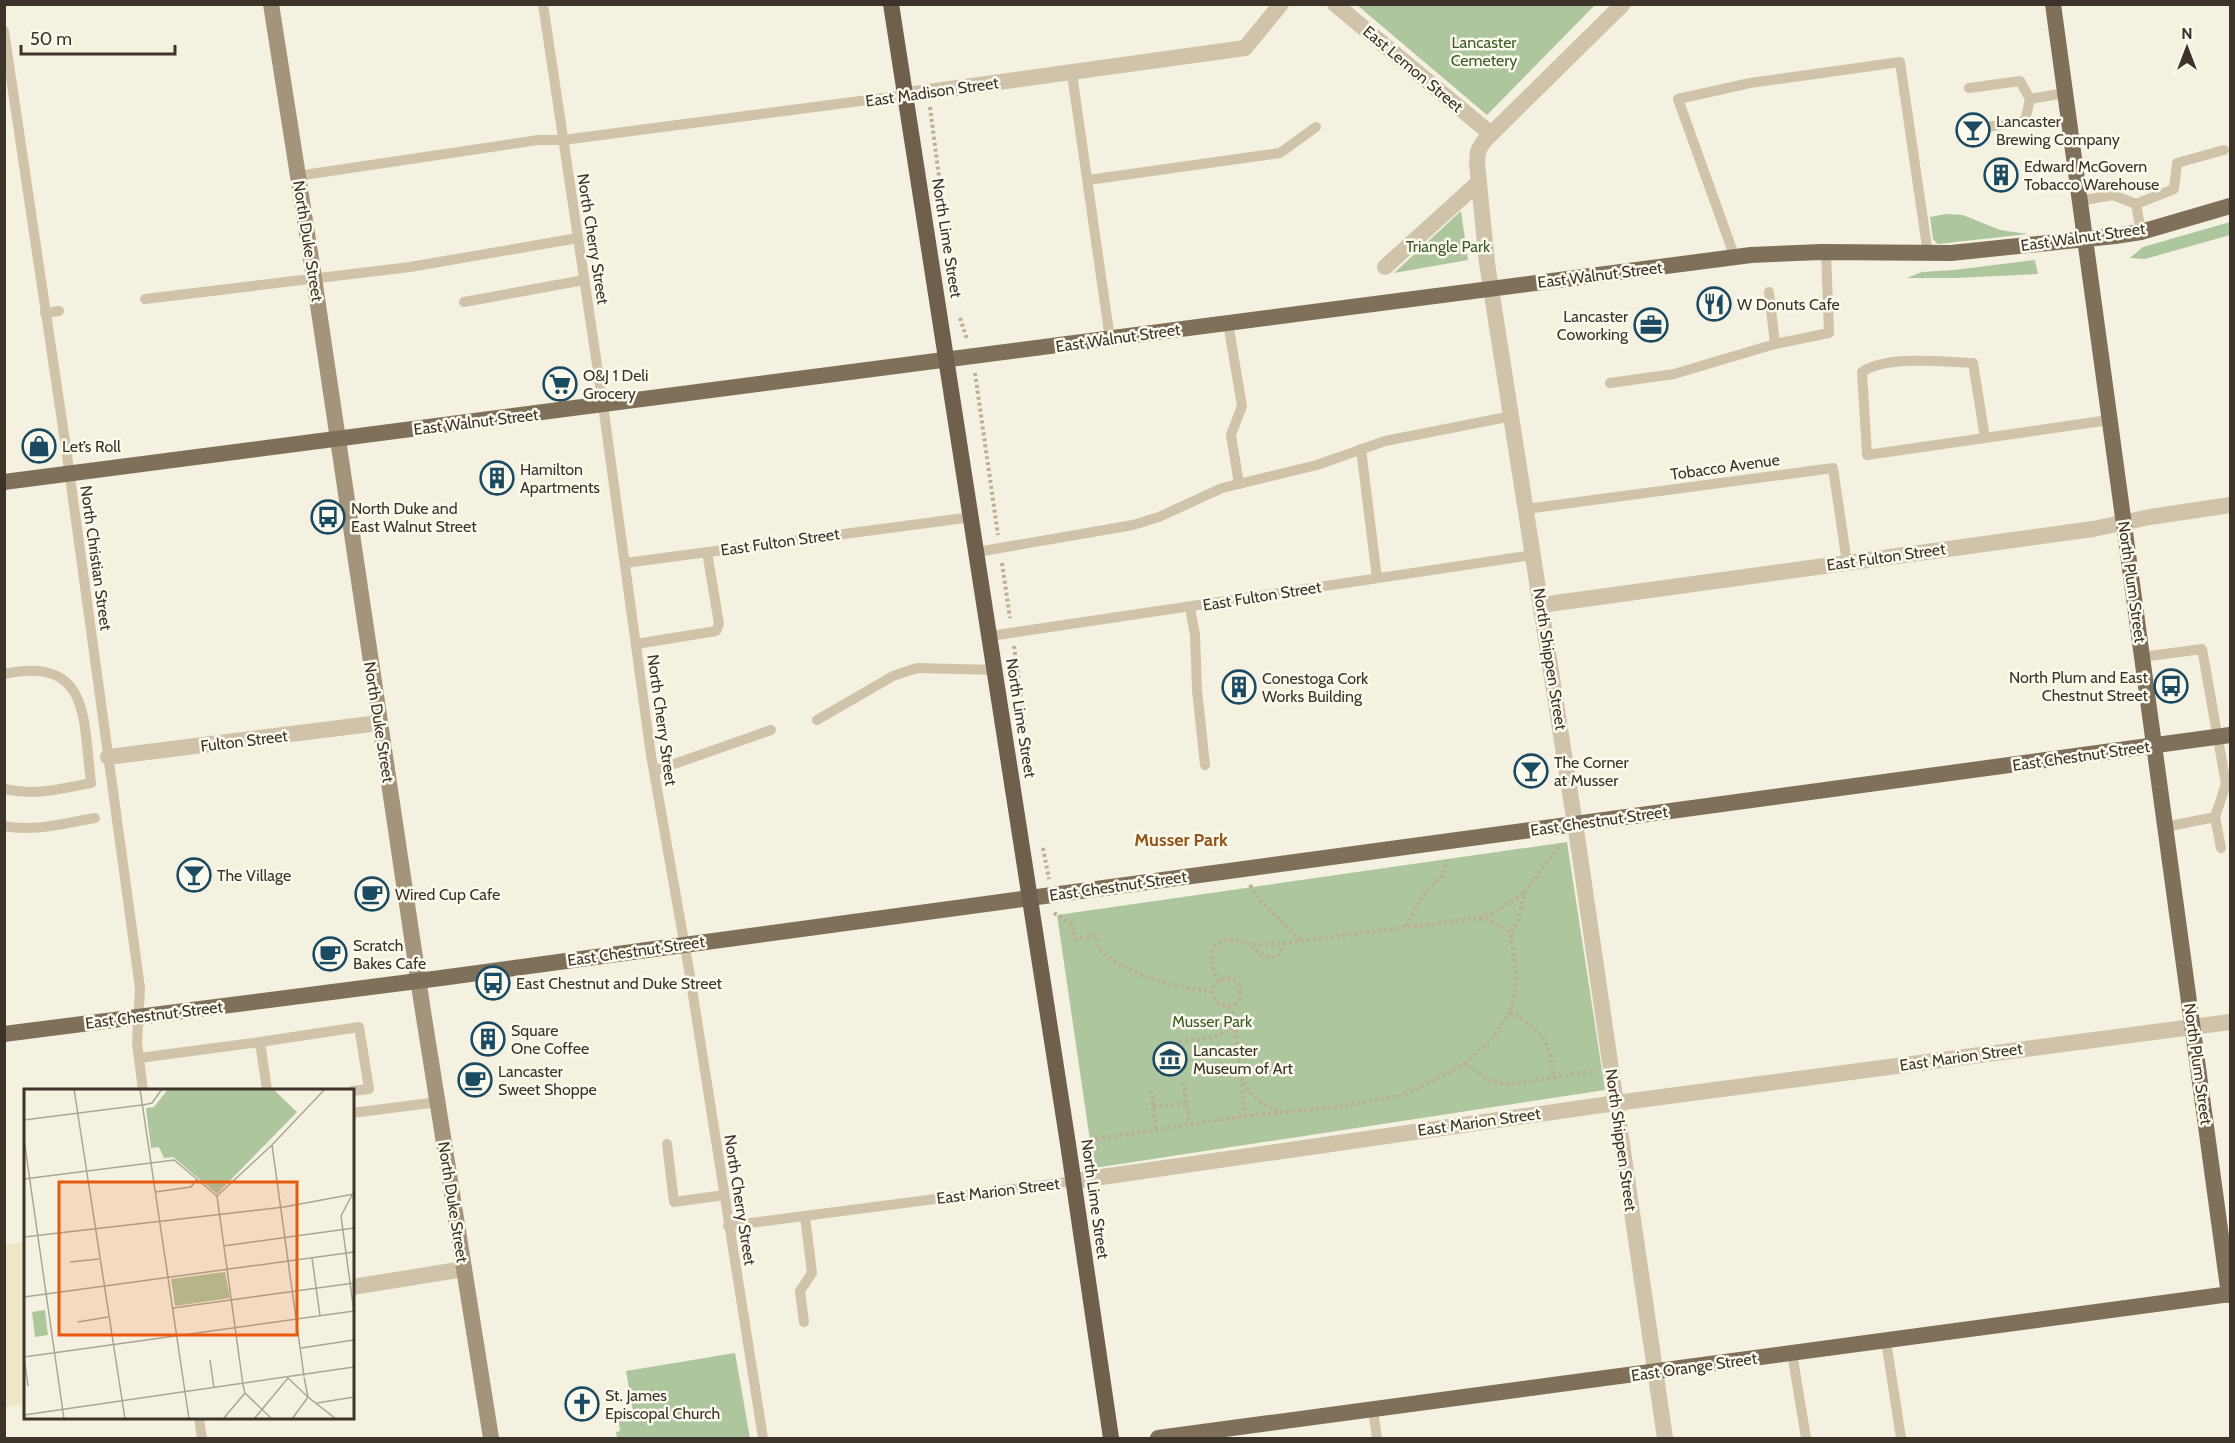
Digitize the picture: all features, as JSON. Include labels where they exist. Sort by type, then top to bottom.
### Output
[{"type":"highway","name":"North Lime Street","points":[[891,4],[996,670],[1111,1438]]},
{"type":"main road","name":"North Duke Street","points":[[271,4],[418,980],[491,1438]]},
{"type":"main road","name":"North Plum Street","points":[[2053,4],[2230,1297]]},
{"type":"main road","name":"East Walnut Street","points":[[4,482],[1735,258],[1778,253],[1826,252],[1928,254],[2141,232],[2230,206]]},
{"type":"main road","name":"East Chestnut Street","points":[[4,1034],[684,945],[2224,736]]},
{"type":"main road","name":"East Orange Street","points":[[1158,1438],[2230,1297]]},
{"type":"street","name":"East Madison Street","points":[[906,95],[1072,74],[1245,48],[1281,4]]},
{"type":"street","name":"East Lemon Street","points":[[1335,4],[1491,134]]},
{"type":"street","name":"North Shippen Street","points":[[1623,4],[1491,134],[1478,151],[1478,183],[1491,289],[1575,824],[1665,1438]]},
{"type":"street","points":[[1385,267],[1478,183]]},
{"type":"street","name":"East Fulton Street","points":[[1541,605],[2093,529],[2150,516],[2230,505]]},
{"type":"street","name":"Fulton Street","points":[[108,757],[380,723]]},
{"type":"street","name":"East Marion Street","points":[[1074,1181],[1616,1103],[2230,1022]]},
{"type":"street","points":[[354,1287],[464,1269]]},
{"type":"lane","name":"North Cherry Street","points":[[543,4],[603,405],[654,771],[763,1438]]},
{"type":"lane","name":"North Christian Street","points":[[4,31],[69,474],[140,988],[137,1043],[144,1089]]},
{"type":"lane","points":[[1735,258],[1678,99],[1750,83],[1900,62],[1928,254]]},
{"type":"lane","points":[[1072,74],[1110,339]]},
{"type":"lane","points":[[1969,88],[2020,81],[2030,99],[2025,121],[1975,129]]},
{"type":"lane","points":[[2030,99],[2065,93]]},
{"type":"lane","name":"East Madison Street","points":[[297,177],[538,140],[563,140],[906,95]]},
{"type":"lane","points":[[1088,180],[1280,153],[1316,127]]},
{"type":"lane","points":[[2079,201],[2113,195],[2136,204],[2174,189],[2177,163],[2224,150]]},
{"type":"lane","points":[[2136,204],[2141,232]]},
{"type":"lane","points":[[145,299],[410,267],[578,238]]},
{"type":"lane","points":[[1610,383],[1674,374],[1775,344],[1829,333],[1826,252]]},
{"type":"lane","points":[[464,302],[584,280]]},
{"type":"lane","points":[[1769,292],[1775,344]]},
{"type":"lane","points":[[45,313],[59,311]]},
{"type":"lane","points":[[1228,323],[1242,406],[1234,423],[1232,435],[1239,484]]},
{"type":"lane","points":[[1985,438],[1973,363],[1907,362],[1872,365],[1862,372],[1867,455],[1985,438],[2109,420]]},
{"type":"lane","points":[[977,552],[1133,525],[1159,517],[1222,488],[1317,465],[1404,437],[1512,416]]},
{"type":"lane","points":[[1361,449],[1377,578]]},
{"type":"lane","name":"Tobacco Avenue","points":[[1526,509],[1833,468],[1847,563]]},
{"type":"lane","name":"East Fulton Street","points":[[625,563],[972,516]]},
{"type":"lane","points":[[636,644],[716,631],[719,624],[707,552]]},
{"type":"lane","name":"East Fulton Street","points":[[990,636],[1533,555]]},
{"type":"lane","points":[[1190,607],[1195,635],[1197,690],[1205,765]]},
{"type":"lane","points":[[2142,657],[2202,649],[2224,736],[2228,783],[2215,817],[2221,848]]},
{"type":"lane","points":[[818,720],[893,676],[917,668],[996,670]]},
{"type":"lane","points":[[4,674],[34,669],[48,671],[70,684],[81,706],[91,783],[39,793],[4,789]]},
{"type":"lane","points":[[654,771],[771,730]]},
{"type":"lane","points":[[2165,827],[2215,817]]},
{"type":"lane","points":[[4,826],[20,829],[49,827],[95,818]]},
{"type":"lane","points":[[139,1058],[359,1027],[369,1089],[354,1091]]},
{"type":"lane","points":[[260,1042],[267,1089]]},
{"type":"lane","points":[[354,1113],[438,1102]]},
{"type":"lane","points":[[667,1144],[674,1202],[724,1195]]},
{"type":"lane","name":"East Marion Street","points":[[728,1226],[1074,1181]]},
{"type":"lane","points":[[804,1322],[800,1291],[812,1273],[805,1216]]},
{"type":"lane","points":[[1886,1341],[1901,1438]]},
{"type":"lane","points":[[1792,1353],[1806,1438]]},
{"type":"lane","points":[[1373,1410],[1377,1438]]},
{"type":"lane","points":[[199,1419],[202,1438]]},
{"type":"path","points":[[928,92],[942,196]]},
{"type":"path","points":[[958,312],[972,357],[1032,775]]},
{"type":"path","points":[[1219,981],[1211,955],[1215,946],[1229,939],[1253,944],[1285,943],[1478,918],[1524,893],[1575,824]]},
{"type":"path","points":[[1406,926],[1425,892],[1444,874],[1450,841]]},
{"type":"path","points":[[1042,843],[1057,915]]},
{"type":"path","points":[[1239,870],[1259,899],[1300,940]]},
{"type":"path","points":[[1068,1144],[1190,1124],[1335,1107],[1404,1095],[1465,1064],[1491,1040],[1510,1012],[1516,975],[1511,935],[1519,918],[1524,893]]},
{"type":"path","points":[[1030,898],[1073,925],[1075,939],[1095,935],[1101,950],[1115,961],[1150,978],[1191,989],[1213,992]]},
{"type":"path","points":[[1478,918],[1493,921],[1505,928],[1511,935]]},
{"type":"path","points":[[1253,944],[1258,952],[1270,958],[1278,955],[1285,943]]},
{"type":"path","points":[[1232,978],[1241,988],[1239,1001],[1228,1006],[1218,1003],[1213,992],[1219,981],[1232,978]]},
{"type":"path","points":[[1228,1006],[1235,1027],[1245,1116]]},
{"type":"path","points":[[1510,1012],[1534,1028],[1546,1040],[1553,1078]]},
{"type":"path","points":[[1179,1042],[1214,1036],[1235,1027]]},
{"type":"path","points":[[1465,1064],[1486,1078],[1505,1085],[1611,1070]]},
{"type":"path","points":[[1241,1080],[1254,1097],[1281,1113]]},
{"type":"path","points":[[1183,1082],[1190,1124]]},
{"type":"path","points":[[1151,1090],[1156,1129]]},
{"type":"path","points":[[1153,1107],[1186,1103]]},
{"type":"green space","name":"Lancaster Cemetery","points":[[1357,5],[1595,5],[1487,115]]},
{"type":"green space","name":"Triangle Park","points":[[1461,211],[1468,260],[1394,273]]},
{"type":"green space","points":[[1946,214],[1963,215],[2000,230],[2028,234],[1938,244],[1933,239],[1930,217]]},
{"type":"green space","points":[[2230,222],[2230,235],[2145,259],[2130,258],[2143,247]]},
{"type":"green space","points":[[2035,260],[2038,274],[1907,278],[1922,272]]},
{"type":"green space","name":"Musser Park","points":[[1567,842],[1605,1090],[1094,1168],[1057,915]]},
{"type":"green space","points":[[735,1353],[750,1438],[617,1438],[616,1432],[620,1431],[618,1415],[633,1412],[626,1371]]},
{"type":"shaded area","points":[[24,1242],[24,1404],[5,1407],[5,1245]]},
{"type":"place","name":"Lancaster Brewing Company","points":[[1973,130]]},
{"type":"place","name":"Edward McGovern Tobacco Warehouse","points":[[2001,175]]},
{"type":"place","name":"W Donuts Cafe","points":[[1714,304]]},
{"type":"place","name":"Lancaster Coworking","points":[[1651,325]]},
{"type":"place","name":"O&J 1 Deli Grocery","points":[[560,384]]},
{"type":"place","name":"Let’s Roll","points":[[39,446]]},
{"type":"place","name":"Hamilton Apartments","points":[[497,478]]},
{"type":"place","name":"North Duke and East Walnut Street","points":[[328,517]]},
{"type":"place","name":"North Plum and East Chestnut Street","points":[[2171,686]]},
{"type":"place","name":"Conestoga Cork Works Building","points":[[1239,687]]},
{"type":"place","name":"The Corner at Musser","points":[[1531,771]]},
{"type":"place","name":"The Village","points":[[194,875]]},
{"type":"place","name":"Wired Cup Cafe","points":[[372,894]]},
{"type":"place","name":"Scratch Bakes Cafe","points":[[330,954]]},
{"type":"place","name":"East Chestnut and Duke Street","points":[[493,983]]},
{"type":"place","name":"Square One Coffee","points":[[488,1039]]},
{"type":"place","name":"Lancaster Museum of Art","points":[[1170,1059]]},
{"type":"place","name":"Lancaster Sweet Shoppe","points":[[475,1080]]},
{"type":"place","name":"St. James Episcopal Church","points":[[582,1404]]},
{"type":"district","name":"Musser Park","points":[[1181,840]]}]
